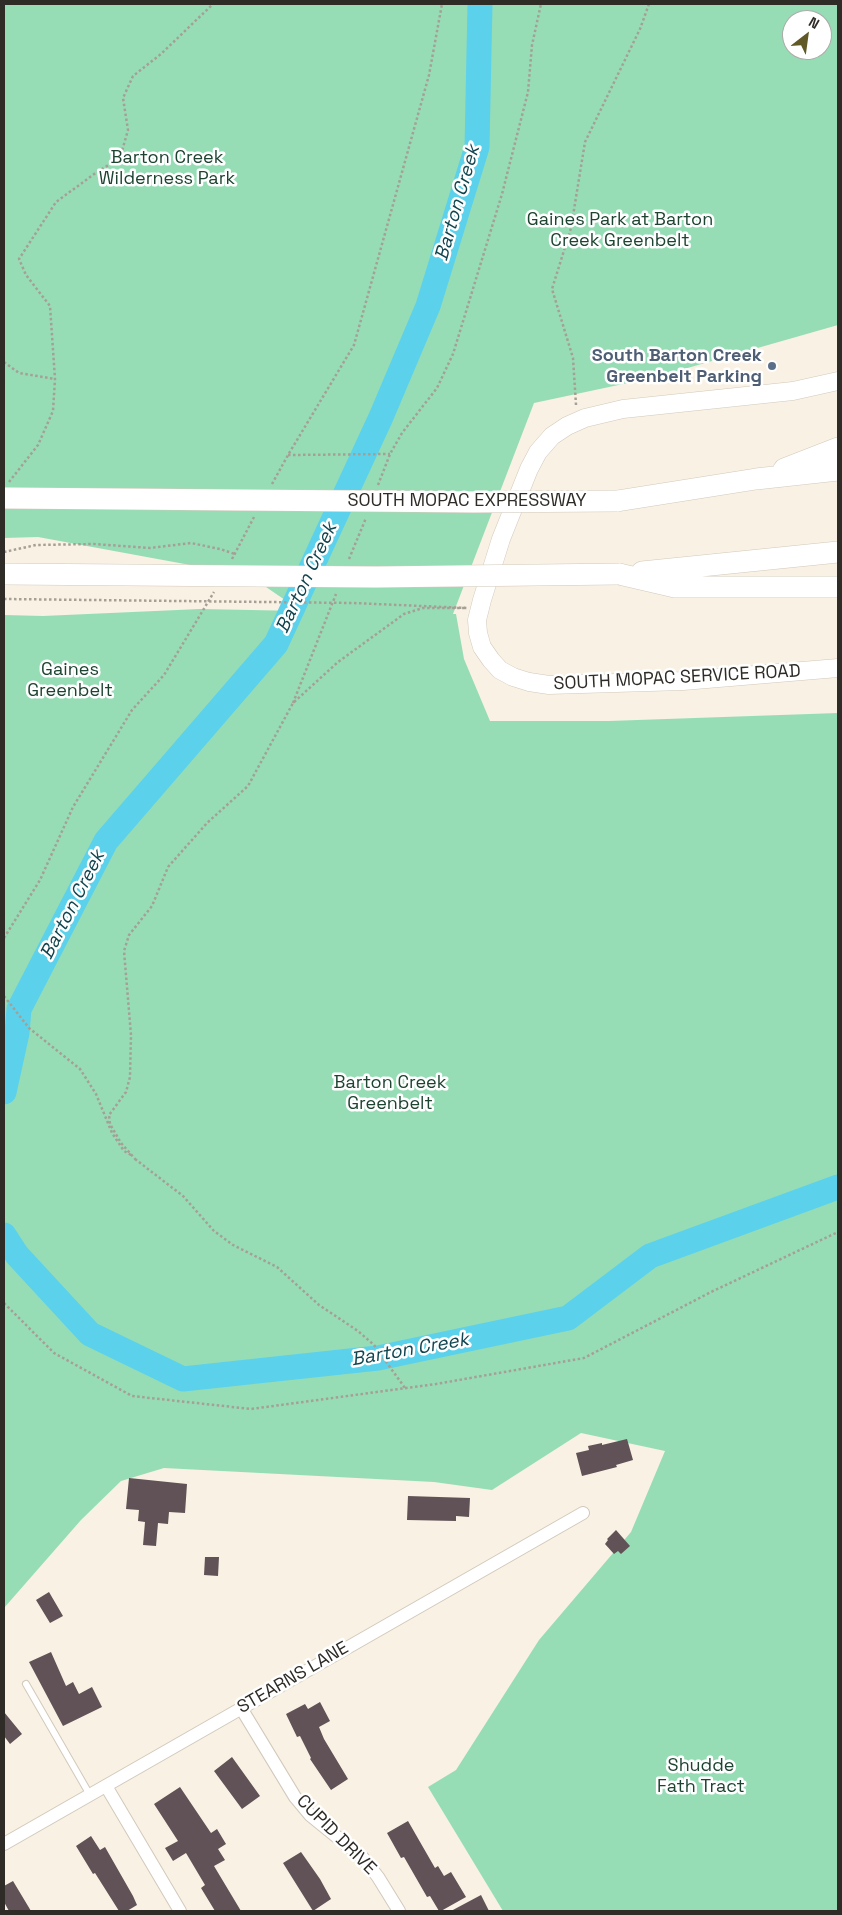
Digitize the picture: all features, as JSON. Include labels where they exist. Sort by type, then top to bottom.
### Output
[{"type":"highway","points":[[756,479],[838,448]]},
{"type":"highway","name":"SOUTH MOPAC EXPRESSWAY","points":[[6,493],[474,502],[616,501],[756,479],[838,470]]},
{"type":"highway","points":[[4,574],[376,577],[620,574],[677,570],[838,552]]},
{"type":"highway","points":[[620,574],[675,587],[838,587]]},
{"type":"main road","name":"SOUTH MOPAC SERVICE ROAD","points":[[838,381],[793,391],[623,409],[585,418],[567,426],[552,436],[538,452],[529,469],[501,539],[477,620],[482,647],[490,660],[500,670],[528,682],[549,685],[683,681],[838,668]]},
{"type":"street","name":"STEARNS LANE","points":[[4,1844],[583,1512]]},
{"type":"street","name":"CUPID DRIVE","points":[[241,1708],[295,1797],[310,1815],[364,1858],[399,1911]]},
{"type":"street","points":[[106,1786],[180,1911]]},
{"type":"lane","points":[[26,1684],[90,1795]]},
{"type":"path","points":[[6,493],[9,480],[38,445],[53,411],[54,379],[50,306],[26,276],[19,259],[56,202],[120,158],[128,130],[123,98],[133,76],[161,54],[213,4]]},
{"type":"path","points":[[288,455],[390,454],[402,433],[437,388],[454,354],[502,194],[528,92],[532,45],[541,4]]},
{"type":"path","points":[[576,406],[573,358],[552,289],[570,228],[585,142],[640,29],[649,4]]},
{"type":"path","points":[[4,362],[19,372],[54,379]]},
{"type":"path","points":[[4,552],[36,545],[94,544],[150,548],[191,543],[220,548],[235,554]]},
{"type":"path","points":[[4,599],[353,603],[467,608],[423,608],[404,614],[338,662],[293,703],[248,786],[206,823],[168,867],[152,906],[129,935],[124,951],[131,1035],[130,1078],[126,1092],[109,1115],[110,1124],[121,1143],[136,1160]]},
{"type":"path","points":[[4,933],[9,929]]},
{"type":"path","points":[[4,996],[29,1028],[80,1069],[96,1094],[112,1133],[124,1151],[183,1196],[214,1231],[233,1246],[277,1267],[319,1305],[358,1331],[374,1345],[405,1388]]},
{"type":"path","points":[[4,1303],[54,1353],[132,1396],[251,1409],[405,1388],[584,1358],[711,1292],[838,1232]]},
{"type":"green space","points":[[4,4],[838,4],[838,325],[656,377],[534,403],[453,614],[456,614],[464,659],[490,721],[609,721],[838,713],[838,1911],[503,1911],[428,1787],[456,1770],[539,1640],[631,1532],[665,1451],[581,1433],[492,1490],[434,1482],[164,1468],[121,1481],[81,1520],[4,1608],[4,615],[43,616],[200,609],[301,611],[250,576],[38,537],[4,538]]},
{"type":"building","points":[[627,1439],[633,1460],[616,1465],[617,1467],[582,1476],[576,1453],[589,1450],[588,1446]]},
{"type":"building","points":[[129,1478],[187,1484],[185,1513],[169,1512],[168,1524],[158,1523],[156,1546],[143,1545],[145,1522],[138,1521],[139,1510],[126,1509]]},
{"type":"building","points":[[408,1496],[470,1498],[469,1517],[456,1516],[456,1521],[407,1520]]},
{"type":"building","points":[[616,1530],[630,1546],[621,1554],[618,1551],[614,1554],[605,1544],[607,1539]]},
{"type":"building","points":[[205,1557],[219,1557],[218,1576],[204,1575]]},
{"type":"building","points":[[49,1592],[63,1616],[50,1623],[36,1600]]},
{"type":"building","points":[[51,1652],[66,1686],[73,1682],[79,1694],[92,1687],[102,1707],[63,1726],[29,1662]]},
{"type":"building","points":[[320,1702],[330,1721],[319,1727],[348,1779],[331,1790],[310,1759],[300,1736],[297,1737],[286,1714],[305,1704],[308,1709]]},
{"type":"building","points":[[4,1712],[22,1734],[10,1744],[4,1736]]},
{"type":"building","points":[[232,1757],[260,1796],[242,1809],[214,1771]]},
{"type":"building","points":[[180,1787],[211,1833],[217,1829],[226,1844],[218,1849],[225,1860],[214,1866],[241,1911],[215,1911],[201,1888],[205,1885],[186,1853],[173,1861],[165,1848],[178,1841],[154,1804]]},
{"type":"building","points":[[408,1821],[435,1868],[438,1866],[444,1876],[451,1872],[466,1897],[441,1911],[439,1911],[430,1896],[427,1897],[404,1857],[401,1858],[387,1833]]},
{"type":"building","points":[[91,1836],[100,1850],[105,1847],[133,1896],[137,1905],[127,1911],[119,1911],[76,1846]]},
{"type":"building","points":[[301,1852],[331,1899],[313,1911],[283,1863]]},
{"type":"building","points":[[13,1881],[31,1911],[9,1911],[4,1902],[4,1886]]},
{"type":"building","points":[[481,1895],[489,1911],[451,1911]]},
{"type":"waterway","name":"Barton Creek","points":[[4,1092],[17,1033],[19,1009],[106,841],[276,644],[381,417],[428,306],[477,147],[480,4]]},
{"type":"waterway","name":"Barton Creek","points":[[4,1235],[17,1255],[90,1334],[183,1379],[378,1358],[568,1318],[650,1256],[838,1187]]},
{"type":"place","name":"South Barton Creek Greenbelt Parking","points":[[772,366]]},
{"type":"park label","name":"Barton Creek Wilderness Park","points":[[167,168]]},
{"type":"park label","name":"Gaines Park at Barton Creek Greenbelt","points":[[620,230]]},
{"type":"park label","name":"Gaines Greenbelt","points":[[70,680]]},
{"type":"park label","name":"Barton Creek Greenbelt","points":[[390,1093]]},
{"type":"park label","name":"Shudde Fath Tract","points":[[701,1776]]}]
